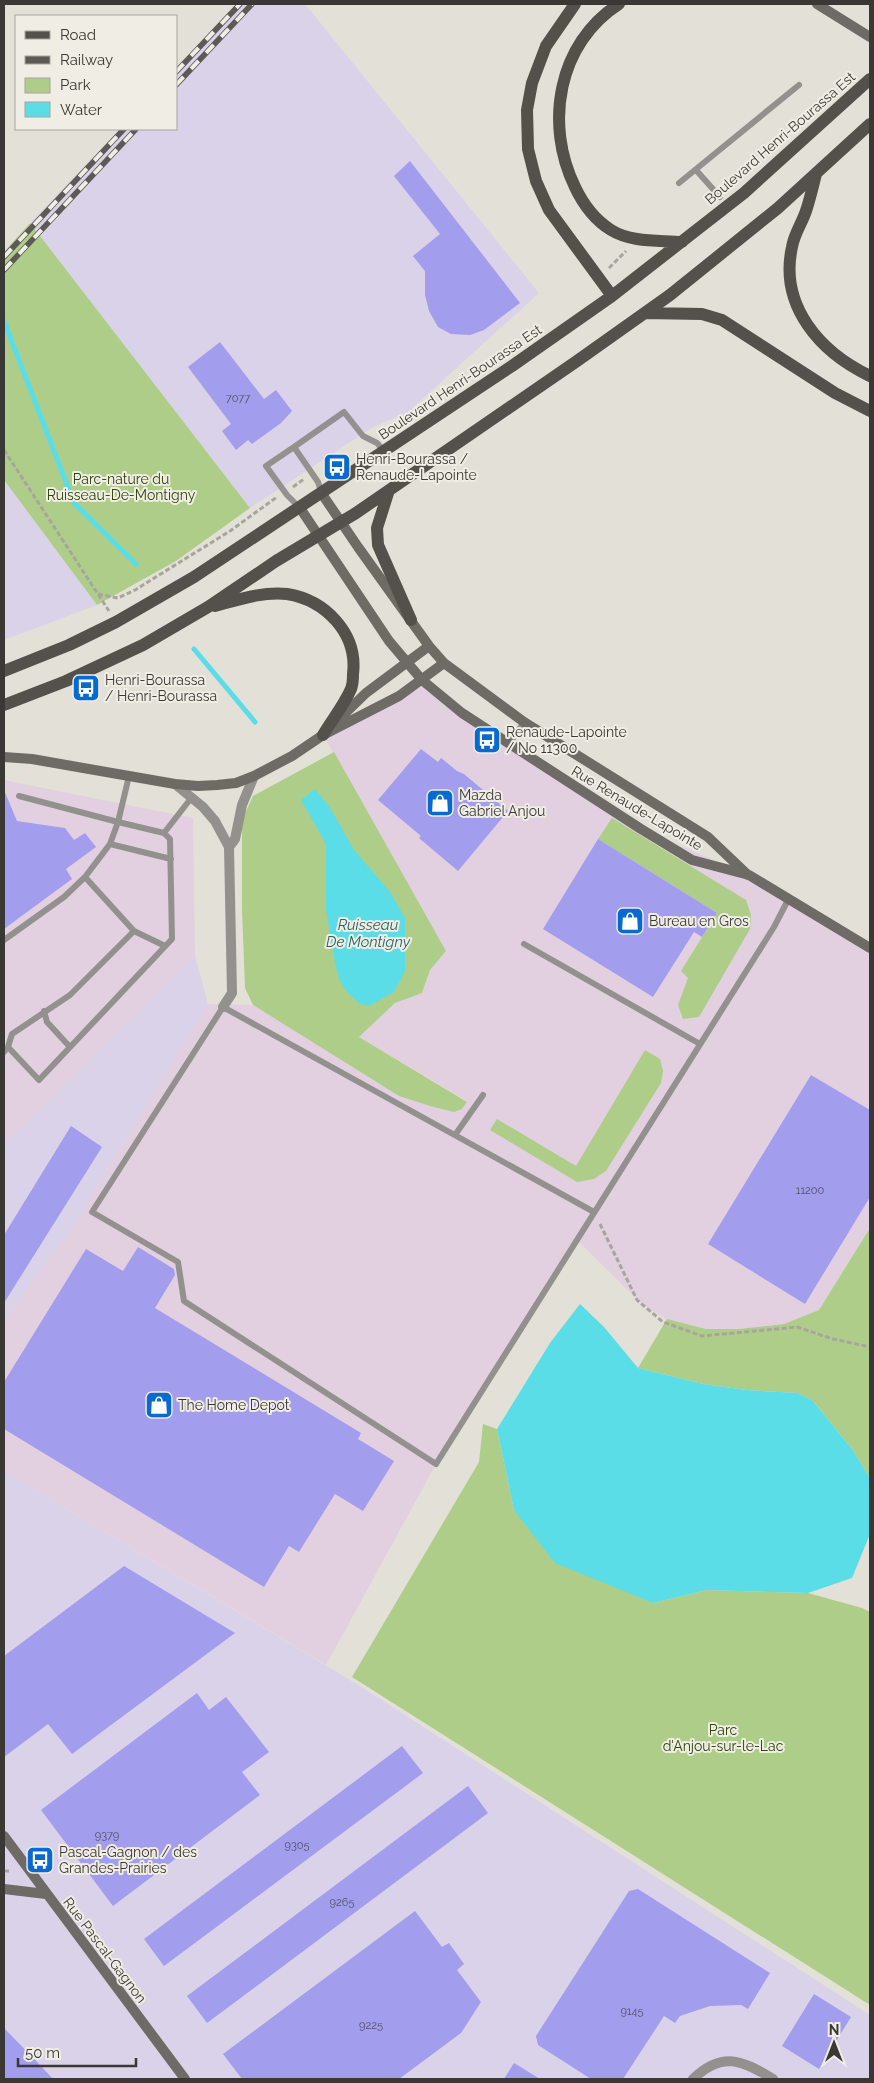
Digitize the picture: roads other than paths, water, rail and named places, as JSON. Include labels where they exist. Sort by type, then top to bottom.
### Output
[{"type":"main road","points":[[575,4],[546,46],[532,83],[526,122],[528,148],[536,181],[548,210],[612,296]]},
{"type":"main road","points":[[619,4],[595,23],[578,47],[569,65],[562,84],[558,111],[561,152],[577,191],[589,210],[603,224],[623,236],[682,242]]},
{"type":"main road","name":"Boulevard Henri-Bourassa Est","points":[[4,671],[68,645],[116,622],[194,577],[322,494],[512,366],[612,296],[682,242],[764,176],[870,79]]},
{"type":"main road","points":[[4,705],[66,681],[143,646],[208,607],[276,561],[320,536],[389,490],[645,313],[765,219],[870,124]]},
{"type":"main road","points":[[816,174],[806,213],[792,247],[790,273],[794,298],[806,324],[824,346],[851,366],[870,376]]},
{"type":"main road","points":[[645,313],[702,314],[722,320],[835,394],[870,411]]},
{"type":"main road","points":[[389,490],[378,521],[378,545],[411,620]]},
{"type":"main road","points":[[208,607],[258,596],[285,594],[309,599],[332,616],[348,638],[355,662],[352,687],[323,734]]},
{"type":"street","points":[[817,4],[870,37]]},
{"type":"street","name":"Rue Renaude-Lapointe","points":[[322,494],[429,646],[444,663],[524,722],[708,837],[748,876]]},
{"type":"street","name":"Rue Renaude-Lapointe","points":[[300,508],[380,628],[422,680],[462,712],[641,829],[692,860],[748,876],[789,898],[870,948]]},
{"type":"street","points":[[4,757],[32,759],[175,784],[198,786],[236,783],[254,776],[292,756],[323,734],[366,693],[429,646]]},
{"type":"street","points":[[323,734],[376,709],[422,680],[444,663]]},
{"type":"street","points":[[229,847],[234,839],[242,805],[254,776]]},
{"type":"street","points":[[175,784],[192,797],[215,821],[229,847],[232,993],[223,1007]]},
{"type":"street","name":"Rue Pascal-Gagnon","points":[[5,1841],[185,2079]]},
{"type":"street","points":[[4,1889],[46,1894]]},
{"type":"street","points":[[693,2079],[704,2068],[721,2061],[740,2062],[756,2068],[773,2079]]},
{"type":"lane","points":[[679,183],[799,85]]},
{"type":"lane","points":[[696,170],[720,197]]},
{"type":"lane","points":[[300,508],[287,495],[266,466],[344,412],[363,436],[377,443],[385,451]]},
{"type":"lane","points":[[294,447],[318,482],[322,494]]},
{"type":"lane","points":[[509,744],[524,722]]},
{"type":"lane","points":[[4,940],[64,897],[85,877],[110,844],[118,822],[129,776]]},
{"type":"lane","points":[[19,796],[164,833],[170,839],[172,939],[38,1080],[6,1049],[12,1034],[70,995],[134,931]]},
{"type":"lane","points":[[164,833],[192,797]]},
{"type":"lane","points":[[110,844],[171,859]]},
{"type":"lane","points":[[85,877],[134,931],[165,946]]},
{"type":"lane","points":[[594,1212],[223,1007],[92,1212],[178,1262],[184,1301],[436,1464],[774,927],[789,898]]},
{"type":"lane","points":[[524,944],[700,1044]]},
{"type":"lane","points":[[44,1012],[47,1022],[70,1047]]},
{"type":"lane","points":[[455,1135],[483,1095]]},
{"type":"water","name":"Ruisseau De Montigny","points":[[315,789],[330,808],[354,850],[390,892],[405,918],[405,971],[394,992],[369,1006],[360,1004],[346,991],[339,979],[335,963],[326,910],[326,844],[301,800]]},
{"type":"water","points":[[580,1304],[604,1327],[638,1368],[703,1384],[747,1390],[798,1393],[813,1401],[852,1449],[870,1478],[870,1534],[852,1578],[808,1593],[707,1590],[653,1603],[555,1563],[514,1510],[497,1429],[550,1343]]},
{"type":"waterway","name":"Ruisseau De Montigny","points":[[4,321],[74,503],[136,564]]},
{"type":"waterway","name":"Ruisseau De Montigny","points":[[194,649],[255,722]]},
{"type":"railway","points":[[178,70],[240,4]]},
{"type":"railway","points":[[178,83],[252,4]]},
{"type":"railway","points":[[4,257],[123,130]]},
{"type":"railway","points":[[4,270],[135,130]]},
{"type":"place","name":"Henri-Bourassa / Renaude-Lapointe","points":[[337,467]]},
{"type":"place","name":"Henri-Bourassa / Henri-Bourassa","points":[[86,688]]},
{"type":"place","name":"Renaude-Lapointe / No 11300","points":[[487,740]]},
{"type":"place","name":"Mazda Gabriel Anjou","points":[[440,803]]},
{"type":"place","name":"Bureau en Gros","points":[[630,921]]},
{"type":"place","name":"The Home Depot","points":[[159,1405]]},
{"type":"place","name":"Pascal-Gagnon / des Grandes-Prairies","points":[[40,1860]]},
{"type":"park label","name":"Parc-nature du Ruisseau-De-Montigny","points":[[121,488]]},
{"type":"park label","name":"Parc d'Anjou-sur-le-Lac","points":[[723,1738]]}]
